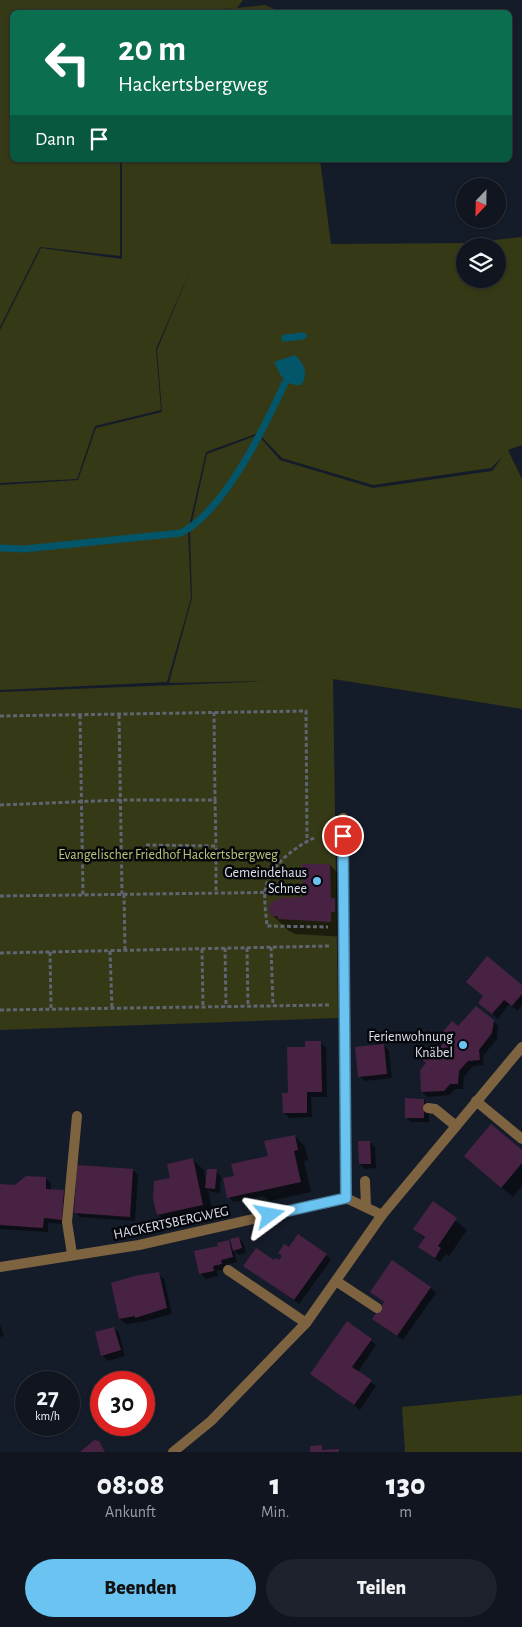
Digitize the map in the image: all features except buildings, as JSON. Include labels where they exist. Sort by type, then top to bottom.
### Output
[{"type":"street","points":[[343,818],[346,1198],[382,1215]]},
{"type":"street","points":[[173,1452],[211,1421],[306,1323],[382,1215],[522,1047]]},
{"type":"street","points":[[476,1101],[522,1139]]},
{"type":"street","points":[[428,1108],[435,1109],[456,1126]]},
{"type":"street","points":[[72,1254],[67,1222],[77,1116]]},
{"type":"street","points":[[365,1181],[366,1207]]},
{"type":"street","name":"HACKERTSBERGWEG","points":[[0,1267],[72,1254],[139,1245],[346,1198]]},
{"type":"street","points":[[228,1270],[306,1323]]},
{"type":"street","points":[[336,1281],[377,1308]]},
{"type":"path","points":[[214,711],[216,892]]},
{"type":"path","points":[[0,716],[120,715],[214,711],[306,711],[307,842]]},
{"type":"path","points":[[80,715],[83,895]]},
{"type":"path","points":[[120,715],[120,800],[125,950]]},
{"type":"path","points":[[0,806],[120,800],[215,800]]},
{"type":"path","points":[[314,838],[301,844],[270,873],[265,891],[267,926],[344,928]]},
{"type":"path","points":[[146,845],[216,846]]},
{"type":"path","points":[[0,896],[301,892]]},
{"type":"path","points":[[0,953],[344,946]]},
{"type":"path","points":[[271,947],[273,1006]]},
{"type":"path","points":[[225,948],[226,1006]]},
{"type":"path","points":[[247,948],[248,1006]]},
{"type":"path","points":[[202,949],[203,1007]]},
{"type":"path","points":[[110,951],[112,1009]]},
{"type":"path","points":[[50,952],[51,1009]]},
{"type":"path","points":[[0,1010],[344,1005]]},
{"type":"green space","points":[[0,0],[243,0],[237,8],[265,5],[276,10],[217,10],[232,8],[213,10],[10,10],[10,162],[120,162],[120,256],[40,247],[0,327]]},
{"type":"green space","name":"Evangelischer Friedhof Hackertsbergweg","points":[[122,162],[320,162],[331,244],[456,243],[456,288],[506,288],[506,239],[522,237],[522,445],[508,450],[522,479],[522,709],[333,679],[338,1018],[0,1030],[0,692],[275,681],[169,683],[192,598],[190,531],[207,454],[258,435],[280,460],[373,488],[492,471],[503,456],[491,468],[373,485],[282,458],[258,433],[206,452],[188,531],[191,598],[167,682],[0,690],[0,485],[78,480],[96,428],[162,412],[157,350],[192,266],[156,349],[161,410],[95,426],[77,479],[0,483],[0,330],[41,248],[122,259]]},
{"type":"green space","points":[[522,1395],[522,1452],[405,1452],[402,1407]]},
{"type":"water","points":[[295,355],[301,362],[305,373],[301,385],[287,382],[281,376],[274,362]]},
{"type":"waterway","points":[[285,338],[303,336]]},
{"type":"waterway","points":[[0,548],[24,549],[181,533],[197,522],[228,487],[242,466],[285,383]]},
{"type":"place","name":"Gemeindehaus Schnee","points":[[317,881]]},
{"type":"place","name":"Ferienwohnung Knäbel","points":[[463,1045]]},
{"type":"route","points":[[270,1215],[346,1198],[343,836]]}]
